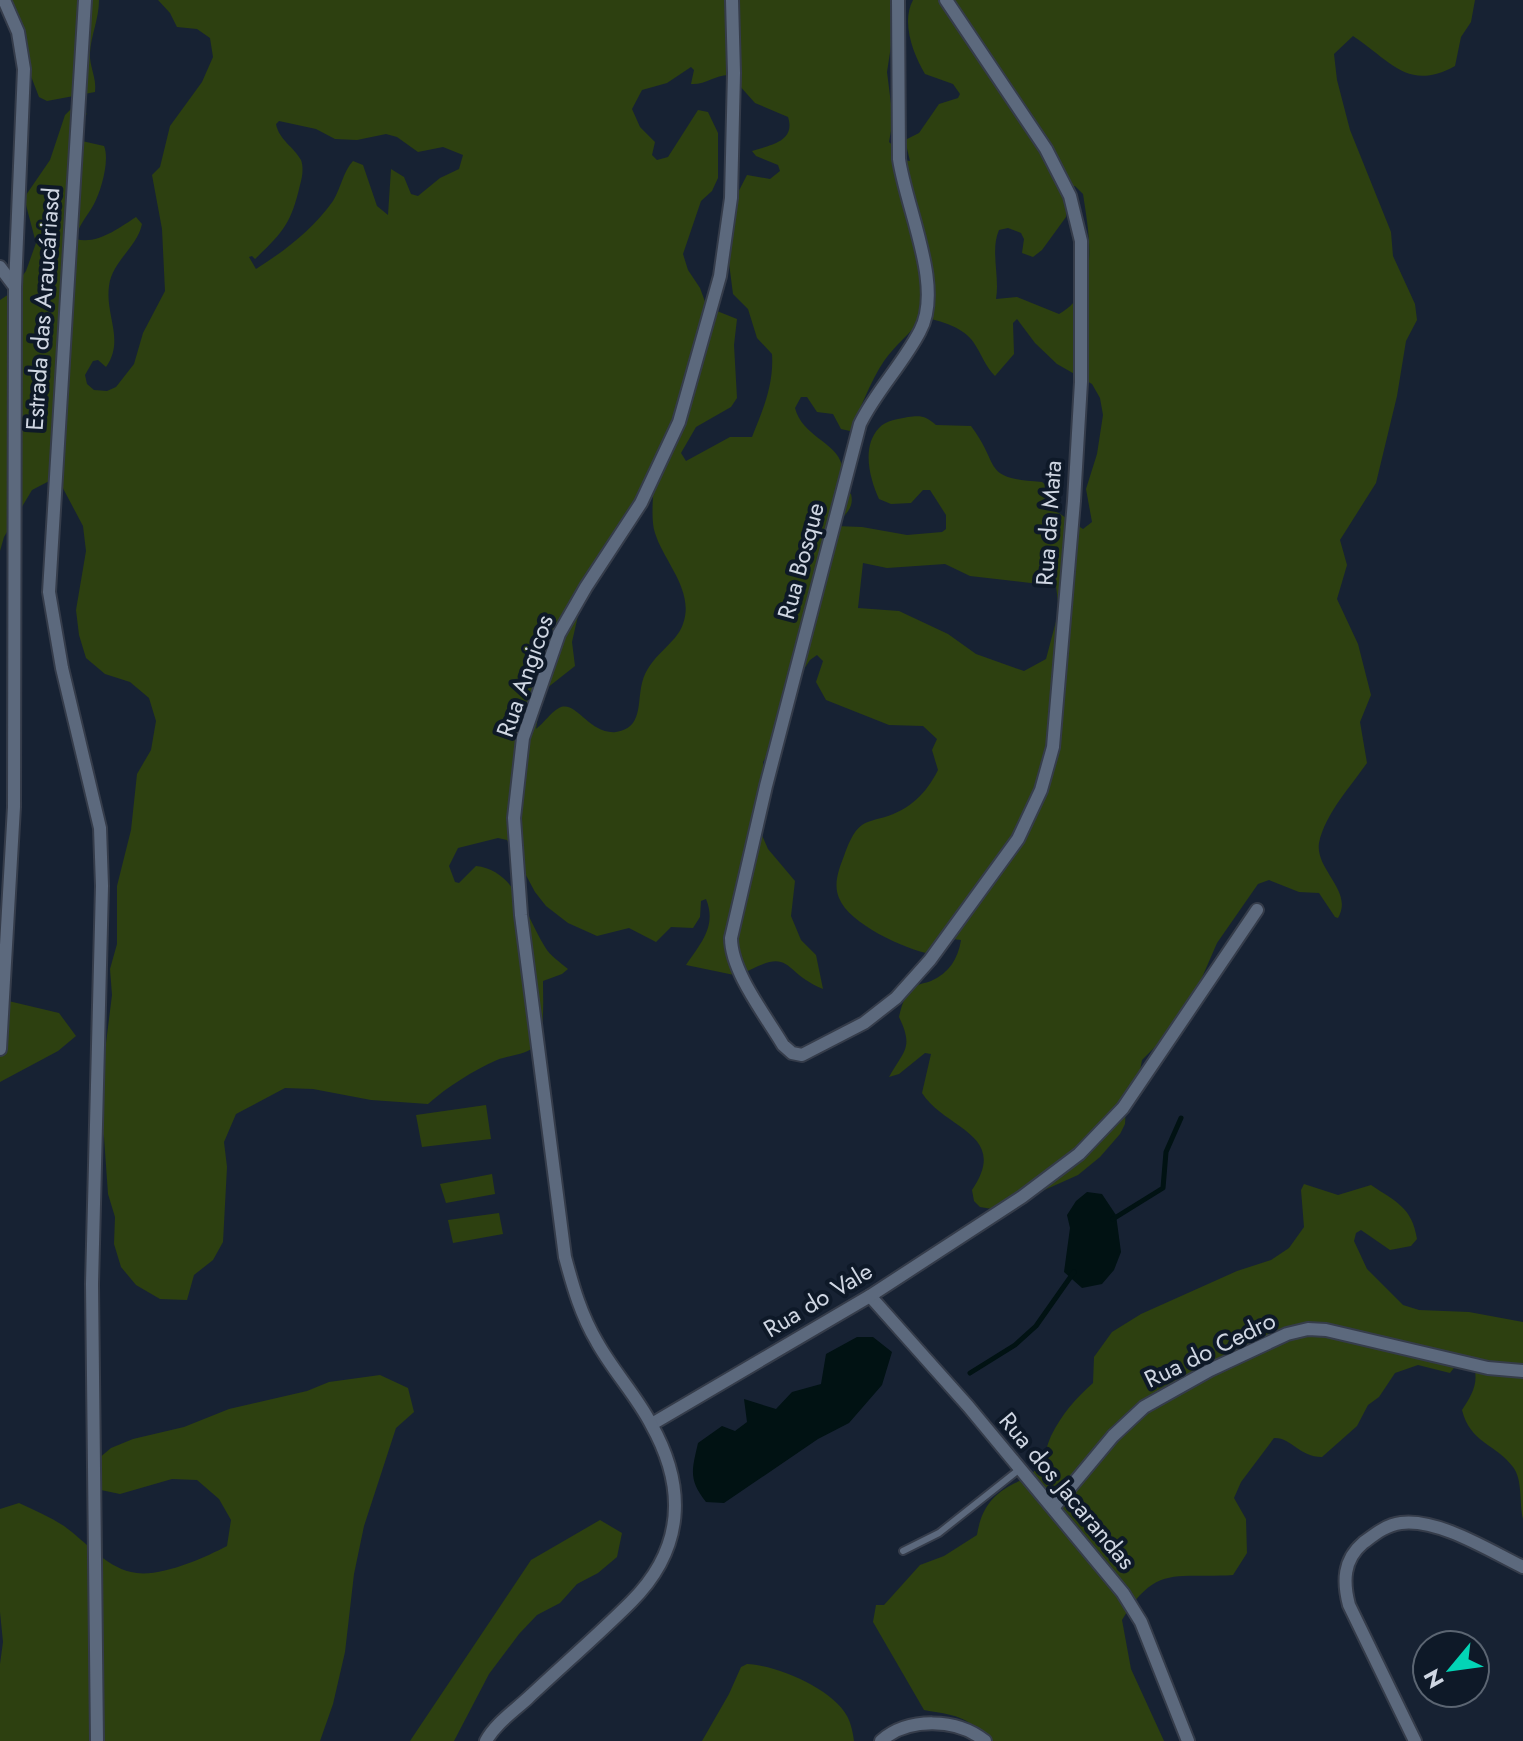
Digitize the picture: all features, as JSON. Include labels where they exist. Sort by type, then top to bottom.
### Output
[{"type":"street","points":[[0,1049],[14,807],[15,287],[24,69],[18,32],[4,0]]},
{"type":"street","name":"Estrada das Araucáriasd","points":[[85,0],[49,567],[53,620],[100,828],[102,886],[92,1284],[97,1741]]},
{"type":"street","name":"Rua Angicos","points":[[652,1424],[597,1343],[577,1303],[565,1257],[521,915],[514,818],[523,738],[559,634],[641,503],[679,422],[720,276],[731,198],[732,0]]},
{"type":"street","name":"Rua Bosque","points":[[864,1023],[802,1055],[792,1053],[783,1045],[738,969],[731,952],[731,938],[766,786],[860,424],[870,402],[920,331],[928,312],[927,277],[899,159],[898,0]]},
{"type":"street","name":"Rua da Mata","points":[[864,1023],[896,998],[930,960],[1018,839],[1041,790],[1053,747],[1073,517],[1081,382],[1082,290],[1081,241],[1070,196],[1046,149],[946,0]]},
{"type":"street","points":[[0,267],[15,287]]},
{"type":"street","name":"Rua do Vale","points":[[652,1424],[870,1296],[1022,1197],[1079,1154],[1123,1108],[1257,910]]},
{"type":"street","name":"Rua dos Jacarandas","points":[[870,1296],[1021,1468],[1123,1593],[1141,1622],[1188,1741]]},
{"type":"street","name":"Rua do Cedro","points":[[1053,1508],[1113,1436],[1144,1407],[1210,1370],[1287,1334],[1308,1329],[1326,1330],[1488,1368],[1523,1371]]},
{"type":"street","points":[[486,1741],[497,1727],[634,1599],[663,1561],[674,1531],[676,1503],[670,1470],[652,1424]]},
{"type":"street","points":[[1415,1741],[1349,1605],[1344,1584],[1347,1565],[1358,1548],[1378,1531],[1398,1523],[1420,1522],[1523,1567]]},
{"type":"street","points":[[881,1741],[902,1729],[923,1724],[945,1724],[968,1730],[985,1741]]},
{"type":"lane","points":[[903,1551],[939,1533],[1021,1468]]},
{"type":"green space","points":[[0,0],[99,0],[90,53],[95,92],[47,101],[39,97],[12,27],[0,9]]},
{"type":"green space","points":[[158,0],[892,0],[887,72],[893,120],[889,142],[902,160],[910,161],[905,140],[919,133],[939,104],[958,98],[960,94],[953,84],[925,74],[921,66],[908,28],[913,0],[1475,0],[1471,22],[1461,37],[1455,66],[1439,73],[1412,75],[1353,36],[1334,54],[1337,80],[1350,130],[1391,232],[1393,256],[1415,304],[1417,320],[1406,341],[1397,396],[1376,483],[1340,540],[1347,565],[1337,599],[1358,644],[1371,695],[1360,722],[1367,763],[1333,811],[1319,843],[1319,853],[1341,899],[1338,918],[1319,893],[1299,892],[1269,880],[1258,884],[1217,943],[1194,996],[1163,1039],[1142,1060],[1138,1081],[1126,1105],[1125,1124],[1120,1134],[1100,1157],[1078,1175],[1009,1206],[992,1209],[980,1207],[974,1201],[972,1190],[982,1171],[984,1156],[979,1144],[922,1093],[931,1054],[925,1053],[899,1074],[889,1077],[905,1048],[906,1036],[899,1017],[905,998],[915,987],[948,970],[958,953],[961,940],[953,939],[930,954],[907,947],[879,934],[854,917],[839,898],[837,887],[845,852],[859,828],[867,822],[902,810],[928,786],[938,770],[932,750],[937,739],[923,726],[889,725],[826,700],[816,682],[823,661],[817,655],[802,672],[783,730],[763,762],[768,807],[761,833],[768,849],[795,881],[791,916],[801,940],[816,955],[823,989],[786,964],[778,962],[769,962],[739,976],[686,965],[706,934],[710,918],[706,899],[701,901],[700,917],[693,928],[671,927],[656,942],[629,928],[597,936],[568,923],[546,906],[507,840],[498,838],[458,848],[449,866],[455,882],[459,883],[476,866],[490,869],[501,876],[518,897],[547,950],[568,969],[543,981],[542,1023],[537,1044],[524,1053],[497,1060],[479,1069],[428,1104],[285,1088],[236,1114],[224,1142],[227,1167],[223,1242],[213,1260],[194,1275],[187,1300],[160,1299],[136,1285],[121,1267],[114,1244],[115,1217],[108,1194],[104,1137],[97,1115],[112,995],[110,969],[117,944],[117,886],[131,830],[137,774],[151,750],[156,721],[149,698],[130,682],[105,674],[86,658],[76,610],[86,551],[83,526],[57,477],[32,490],[4,537],[0,551],[0,300],[9,294],[26,271],[36,243],[26,195],[50,160],[65,115],[71,109],[80,108],[87,114],[74,122],[82,141],[104,146],[106,159],[99,191],[76,239],[100,238],[136,217],[142,224],[111,277],[109,297],[114,347],[111,357],[106,367],[98,360],[93,361],[85,375],[87,384],[94,390],[107,391],[116,387],[134,364],[143,333],[165,291],[162,229],[152,175],[160,167],[170,126],[202,82],[213,57],[210,38],[197,29],[177,27]],"holes":[[[691,67],[694,70],[691,84],[730,75],[755,103],[788,117],[789,125],[788,132],[780,141],[752,151],[756,156],[778,165],[780,171],[770,179],[747,175],[730,208],[725,232],[733,294],[748,309],[757,338],[772,354],[767,397],[752,437],[730,437],[686,461],[681,453],[696,427],[731,407],[737,398],[734,345],[737,319],[707,307],[683,254],[701,201],[712,191],[718,178],[718,133],[708,112],[698,110],[668,157],[657,160],[652,155],[655,142],[640,127],[632,109],[642,90],[667,83]],[[279,121],[316,129],[335,139],[357,140],[386,134],[397,137],[418,152],[443,147],[463,155],[459,169],[440,178],[418,196],[411,194],[404,177],[391,169],[388,215],[377,206],[363,165],[353,161],[333,201],[316,221],[288,247],[256,269],[249,257],[255,259],[285,226],[302,176],[301,160],[280,135],[276,124]],[[1075,186],[1083,194],[1089,260],[1087,276],[1072,304],[1059,314],[1017,297],[996,299],[995,246],[999,230],[1008,228],[1021,233],[1024,239],[1022,253],[1033,257],[1042,250],[1066,217],[1068,188]],[[923,317],[937,320],[970,337],[995,376],[1014,354],[1013,323],[1017,319],[1035,343],[1057,364],[1092,384],[1100,398],[1103,415],[1097,454],[1086,489],[1092,522],[1083,529],[1054,510],[1048,487],[1042,482],[1000,473],[971,426],[936,425],[916,416],[885,423],[873,436],[869,454],[873,482],[879,499],[891,504],[911,503],[923,490],[930,490],[946,515],[946,529],[907,535],[835,526],[848,512],[852,499],[851,494],[844,490],[842,465],[833,450],[804,425],[795,408],[801,397],[807,397],[817,412],[833,414],[841,429],[850,431],[870,386],[893,350]],[[653,491],[655,533],[685,600],[686,612],[680,631],[645,673],[635,720],[625,730],[616,732],[598,728],[565,707],[556,710],[536,729],[542,692],[575,666],[572,642],[582,598],[605,544]],[[863,563],[887,568],[945,564],[970,576],[1056,586],[1059,610],[1046,659],[1024,671],[976,654],[948,634],[899,611],[858,608]]]},
{"type":"green space","points":[[0,999],[59,1013],[76,1036],[58,1051],[0,1082]]},
{"type":"green space","points":[[486,1105],[491,1139],[422,1147],[416,1115]]},
{"type":"green space","points":[[492,1174],[495,1194],[446,1203],[440,1184]]},
{"type":"green space","points":[[1304,1184],[1338,1195],[1371,1185],[1407,1212],[1417,1239],[1411,1246],[1390,1250],[1361,1230],[1356,1233],[1354,1241],[1367,1269],[1403,1305],[1419,1310],[1469,1312],[1523,1322],[1523,1519],[1516,1472],[1506,1459],[1471,1430],[1462,1410],[1475,1384],[1474,1367],[1457,1364],[1450,1373],[1418,1365],[1395,1373],[1379,1397],[1368,1405],[1357,1426],[1322,1457],[1307,1454],[1274,1438],[1241,1482],[1234,1498],[1246,1519],[1247,1553],[1233,1575],[1169,1578],[1146,1589],[1134,1602],[1122,1620],[1131,1669],[1164,1741],[985,1741],[966,1721],[924,1710],[873,1622],[876,1605],[884,1605],[920,1565],[944,1556],[977,1535],[984,1511],[993,1498],[1037,1468],[1060,1421],[1093,1383],[1094,1357],[1112,1332],[1141,1314],[1237,1271],[1271,1260],[1289,1248],[1304,1227],[1301,1190]]},
{"type":"green space","points":[[499,1213],[503,1234],[453,1243],[448,1220]]},
{"type":"green space","points":[[380,1375],[408,1388],[414,1412],[396,1428],[364,1526],[354,1574],[345,1652],[333,1704],[320,1741],[0,1741],[3,1642],[0,1509],[19,1503],[36,1511],[64,1526],[113,1564],[131,1572],[154,1573],[180,1566],[227,1546],[231,1520],[219,1499],[197,1480],[172,1479],[120,1494],[96,1489],[92,1464],[111,1448],[133,1439],[184,1427],[229,1409],[307,1391],[329,1382]]},
{"type":"green space","points":[[600,1520],[622,1533],[617,1557],[598,1573],[577,1584],[560,1603],[537,1615],[519,1634],[489,1674],[454,1741],[410,1741],[531,1560]]},
{"type":"green space","points":[[747,1664],[788,1674],[830,1697],[847,1716],[854,1741],[702,1741],[741,1667]]},
{"type":"shaded area","points":[[1087,1192],[1102,1194],[1116,1215],[1121,1252],[1114,1270],[1102,1284],[1082,1288],[1064,1272],[1070,1228],[1067,1215]]},
{"type":"shaded area","points":[[857,1337],[873,1337],[892,1352],[882,1385],[849,1423],[818,1439],[724,1503],[706,1502],[696,1487],[693,1474],[698,1443],[722,1426],[735,1431],[747,1422],[744,1399],[776,1409],[792,1392],[821,1384],[826,1354]]},
{"type":"waterway","points":[[1113,1219],[1163,1188],[1166,1152],[1181,1118]]},
{"type":"waterway","points":[[970,1373],[1015,1345],[1036,1326],[1074,1272]]}]
